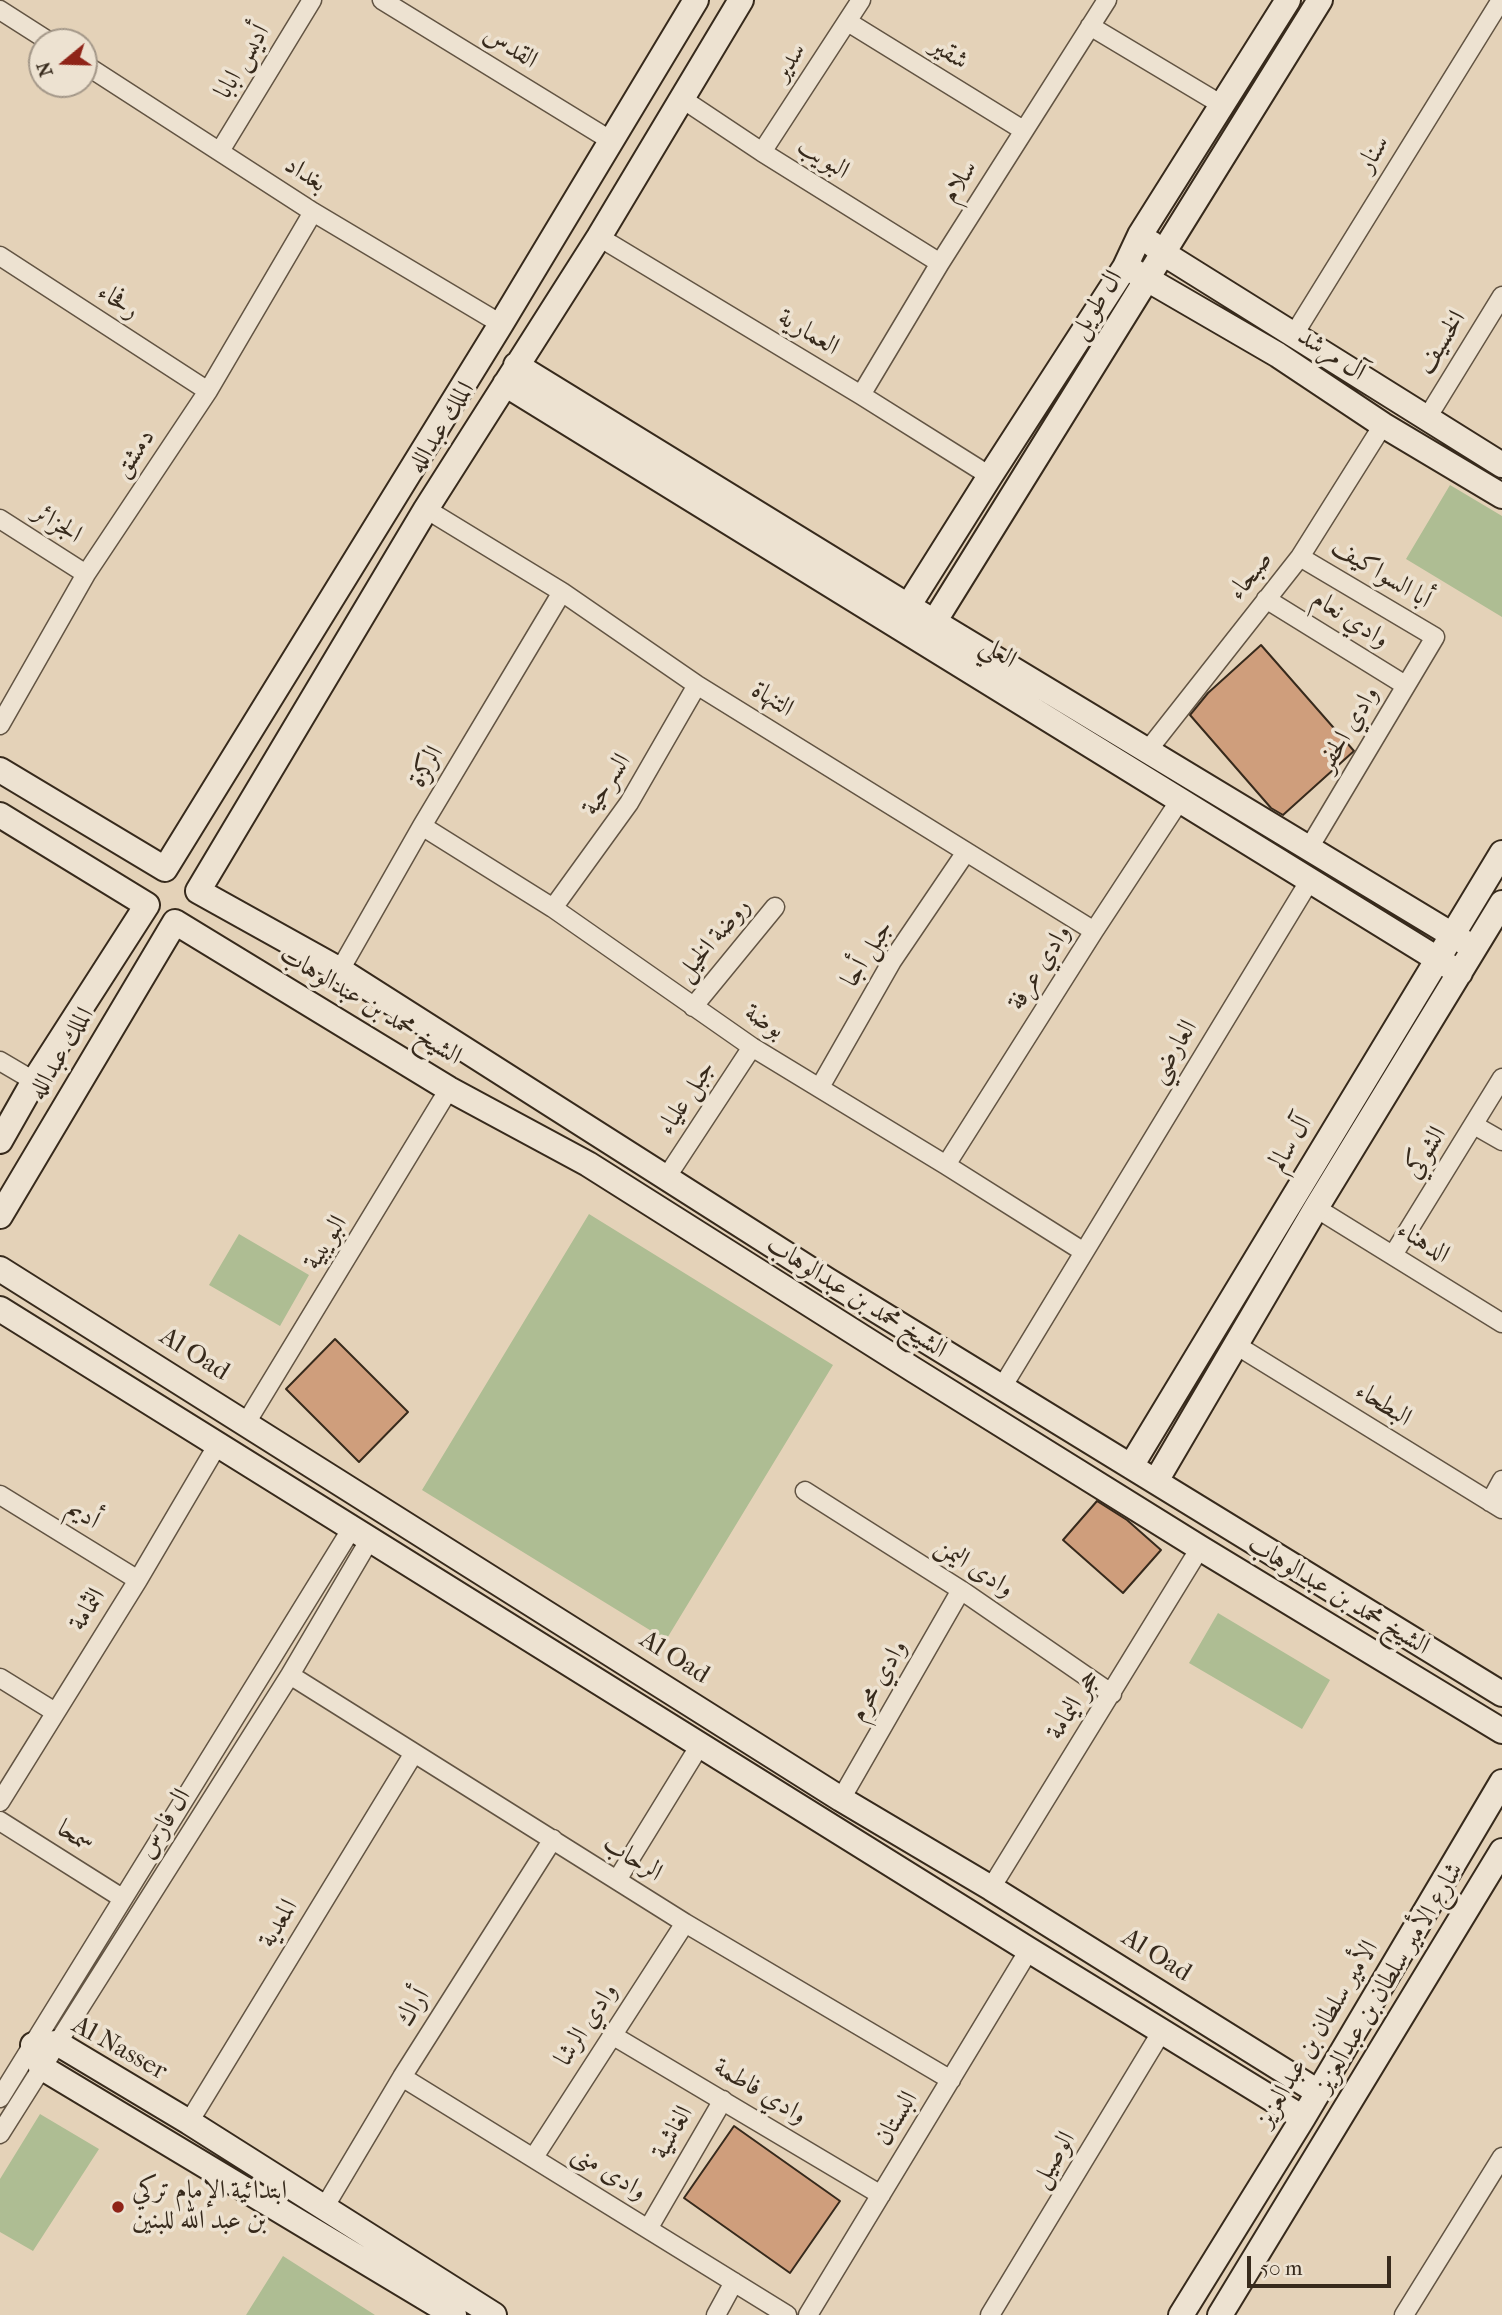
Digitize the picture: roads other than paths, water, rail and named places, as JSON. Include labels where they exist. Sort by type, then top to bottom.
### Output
[{"type":"street","name":"أديس ابابا","points":[[220,151],[312,0]]},
{"type":"street","name":"القدس","points":[[382,0],[405,6],[610,140]]},
{"type":"street","name":"الملك عبدالله","points":[[165,869],[696,0]]},
{"type":"street","name":"الملك عبدالله","points":[[198,891],[426,509],[598,237],[741,0]]},
{"type":"street","name":"سدير","points":[[762,152],[861,0]]},
{"type":"street","name":"سلام","points":[[861,395],[940,262],[1107,0]]},
{"type":"street","name":"ال طويل","points":[[902,616],[1125,267],[1140,235],[1288,0]]},
{"type":"street","name":"ال طويل","points":[[928,631],[1320,0]]},
{"type":"street","name":"سنار","points":[[1293,336],[1501,0]]},
{"type":"street","points":[[0,10],[28,28]]},
{"type":"street","name":"شقير","points":[[848,23],[1024,131]]},
{"type":"street","points":[[1090,26],[1222,105]]},
{"type":"street","name":"بغداد","points":[[98,73],[313,212],[500,324]]},
{"type":"street","name":"البويب","points":[[681,98],[762,152],[940,262]]},
{"type":"street","name":"دمشق","points":[[0,725],[86,574],[208,391],[313,212]]},
{"type":"street","name":"آل مرشد","points":[[1140,235],[1163,253],[1293,336],[1502,465]]},
{"type":"street","name":"العمارية","points":[[598,237],[990,476]]},
{"type":"street","name":"رفحاء","points":[[0,256],[208,391]]},
{"type":"street","name":"آل مرشد","points":[[1125,267],[1278,355],[1383,425],[1502,496]]},
{"type":"street","name":"الخسيف","points":[[1427,418],[1502,296]]},
{"type":"street","name":"العلي","points":[[511,375],[902,616],[1148,750],[1474,948]]},
{"type":"street","name":"صبحاء","points":[[1148,750],[1300,557],[1383,425]]},
{"type":"street","name":"التنهاة","points":[[426,509],[562,593],[697,685],[1094,931]]},
{"type":"street","name":"الجزائر","points":[[0,519],[86,574]]},
{"type":"street","name":"أبا السواكيف","points":[[1300,557],[1435,637]]},
{"type":"street","name":"الركزة","points":[[340,970],[422,826],[562,593]]},
{"type":"street","name":"وادي نعام","points":[[1266,599],[1405,685]]},
{"type":"street","name":"العلي","points":[[928,631],[1180,800],[1460,973]]},
{"type":"street","name":"وادي الحفر","points":[[1309,848],[1435,637]]},
{"type":"street","name":"السرحية","points":[[553,908],[629,803],[697,685]]},
{"type":"street","points":[[0,770],[165,869],[182,870],[190,875],[198,891],[196,908],[191,915],[175,922],[158,918],[147,905],[0,816]]},
{"type":"street","name":"وادي عرفة","points":[[946,1165],[1180,800]]},
{"type":"street","name":"بوضة","points":[[422,826],[553,908],[752,1047],[1084,1252]]},
{"type":"street","name":"جبل أجا","points":[[820,1087],[892,961],[967,852]]},
{"type":"street","name":"آل سالم","points":[[1130,1466],[1502,853]]},
{"type":"street","points":[[147,905],[146,887],[150,879],[165,869]]},
{"type":"street","name":"العارضي","points":[[1002,1389],[1310,880]]},
{"type":"street","name":"الشيخ محمد بن عبدالوهاب","points":[[198,891],[340,970],[875,1310],[1502,1694]]},
{"type":"street","name":"آل سالم","points":[[1156,1481],[1316,1208],[1502,903]]},
{"type":"street","name":"الملك عبدالله","points":[[0,1141],[34,1081],[147,905]]},
{"type":"street","name":"روضة الخيل","points":[[693,1007],[775,907]]},
{"type":"street","name":"الملك عبدالله","points":[[0,1216],[175,922]]},
{"type":"street","name":"الشيخ محمد بن عبدالوهاب","points":[[175,922],[449,1089],[588,1164],[1200,1548],[1502,1731]]},
{"type":"street","name":"جبل علياء","points":[[666,1178],[752,1047]]},
{"type":"street","points":[[0,1061],[34,1081]]},
{"type":"street","name":"الشوكي","points":[[1393,1255],[1502,1078]]},
{"type":"street","name":"البويبية","points":[[246,1423],[449,1089]]},
{"type":"street","points":[[1474,1125],[1502,1141]]},
{"type":"street","name":"الدهناء","points":[[1316,1208],[1502,1323]]},
{"type":"street","name":"Al Oad","points":[[0,1269],[841,1799],[991,1888],[1318,2092]]},
{"type":"street","points":[[0,1309],[1303,2118]]},
{"type":"street","points":[[859,1336],[875,1310]]},
{"type":"street","name":"البطحاء","points":[[1236,1345],[1496,1505]]},
{"type":"street","name":"الثمامة","points":[[0,1802],[138,1580],[218,1444]]},
{"type":"street","points":[[1496,1505],[1502,1480]]},
{"type":"street","name":"وادى اليمن","points":[[805,1491],[961,1590],[1112,1694]]},
{"type":"street","name":"أديم","points":[[0,1495],[138,1580]]},
{"type":"street","name":"ال فارس","points":[[0,2098],[44,2052],[290,1675],[361,1534]]},
{"type":"street","name":"ال فارس","points":[[0,2134],[122,1898],[361,1534]]},
{"type":"street","name":"حجر اليمامة","points":[[991,1888],[1200,1548]]},
{"type":"street","name":"وادي محرم","points":[[841,1799],[961,1590]]},
{"type":"street","name":"الرحاب","points":[[290,1675],[685,1923],[951,2080]]},
{"type":"street","points":[[0,1678],[55,1712]]},
{"type":"street","points":[[617,1880],[700,1745]]},
{"type":"street","name":"المعدية","points":[[189,2122],[414,1753]]},
{"type":"street","name":"الأمير سلطان بن عبدالعزيز","points":[[1181,2315],[1303,2118],[1502,1783]]},
{"type":"street","name":"سمحا","points":[[0,1821],[122,1898]]},
{"type":"street","name":"أراك","points":[[324,2208],[402,2077],[552,1839]]},
{"type":"street","name":"شارع الأمير سلطان بن عبدالعزيز","points":[[1220,2315],[1502,1851]]},
{"type":"street","name":"وادي الرشا","points":[[534,2157],[685,1923]]},
{"type":"street","name":"البستان","points":[[808,2315],[1029,1950]]},
{"type":"street","name":"الوصيل","points":[[990,2315],[1162,2031]]},
{"type":"street","name":"وادي فاطمة","points":[[612,2035],[881,2195]]},
{"type":"street","name":"Al Nasser","points":[[44,2052],[189,2122],[494,2315]]},
{"type":"street","name":"Al Nasser","points":[[44,2052],[454,2315]]},
{"type":"street","name":"وادى منى","points":[[402,2077],[787,2315]]},
{"type":"street","name":"الغاشية","points":[[648,2229],[723,2100]]},
{"type":"street","points":[[1404,2315],[1500,2165]]},
{"type":"street","points":[[716,2315],[734,2282]]},
{"type":"place","name":"ابتدائية الإمام تركي بن عبد الله للبنين","points":[[118,2207]]}]
